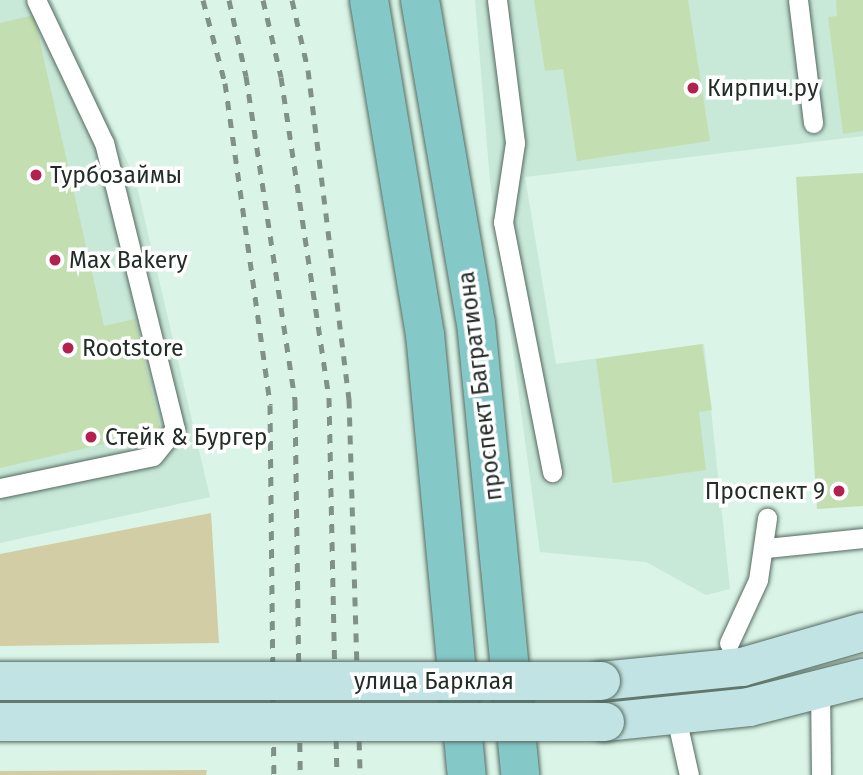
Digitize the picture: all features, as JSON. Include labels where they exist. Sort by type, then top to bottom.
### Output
[{"type":"main road","name":"проспект Багратиона","points":[[369,0],[425,334],[467,775]]},
{"type":"main road","name":"проспект Багратиона","points":[[420,0],[476,323],[520,775]]},
{"type":"main road","name":"улица Барклая","points":[[0,681],[601,681],[742,667],[863,632]]},
{"type":"main road","name":"улица Барклая","points":[[0,722],[605,722],[676,718],[749,708],[863,678]]},
{"type":"lane","points":[[0,488],[153,456],[175,429],[104,143],[36,0]]},
{"type":"lane","points":[[497,0],[515,143],[503,222],[552,472]]},
{"type":"lane","points":[[798,0],[813,122]]},
{"type":"lane","points":[[729,643],[758,580],[765,548],[767,518]]},
{"type":"lane","points":[[765,548],[863,538]]},
{"type":"lane","points":[[820,690],[821,775]]},
{"type":"lane","points":[[676,718],[690,775]]},
{"type":"shaded area","points":[[0,0],[52,0],[135,178],[210,497],[0,543]]},
{"type":"shaded area","points":[[475,0],[863,0],[863,136],[525,177],[556,364],[704,344],[730,589],[706,595],[646,562],[540,552],[490,181]]},
{"type":"shaded area","points":[[211,513],[219,643],[0,646],[0,554]]},
{"type":"shaded area","points":[[207,770],[206,775],[0,775],[0,771]]},
{"type":"building","points":[[534,0],[688,0],[710,141],[577,161],[563,69],[545,71]]},
{"type":"building","points":[[836,0],[863,0],[863,131],[843,134],[828,17],[837,16]]},
{"type":"building","points":[[34,15],[104,326],[135,319],[161,431],[0,468],[0,23]]},
{"type":"building","points":[[863,173],[863,506],[817,509],[796,177]]},
{"type":"building","points":[[702,344],[712,410],[699,412],[706,470],[613,483],[596,359]]},
{"type":"railway","points":[[203,0],[225,83],[270,405],[274,775]]},
{"type":"railway","points":[[229,0],[246,76],[295,401],[300,775]]},
{"type":"railway","points":[[263,0],[281,77],[329,398],[337,775]]},
{"type":"railway","points":[[292,0],[308,70],[349,399],[360,775]]},
{"type":"place","name":"Кирпич.ру","points":[[693,88]]},
{"type":"place","name":"Турбозаймы","points":[[36,175]]},
{"type":"place","name":"Max Bakery","points":[[55,260]]},
{"type":"place","name":"Rootstore","points":[[68,348]]},
{"type":"place","name":"Стейк & Бургер","points":[[91,437]]},
{"type":"place","name":"Проспект 9","points":[[839,491]]}]
